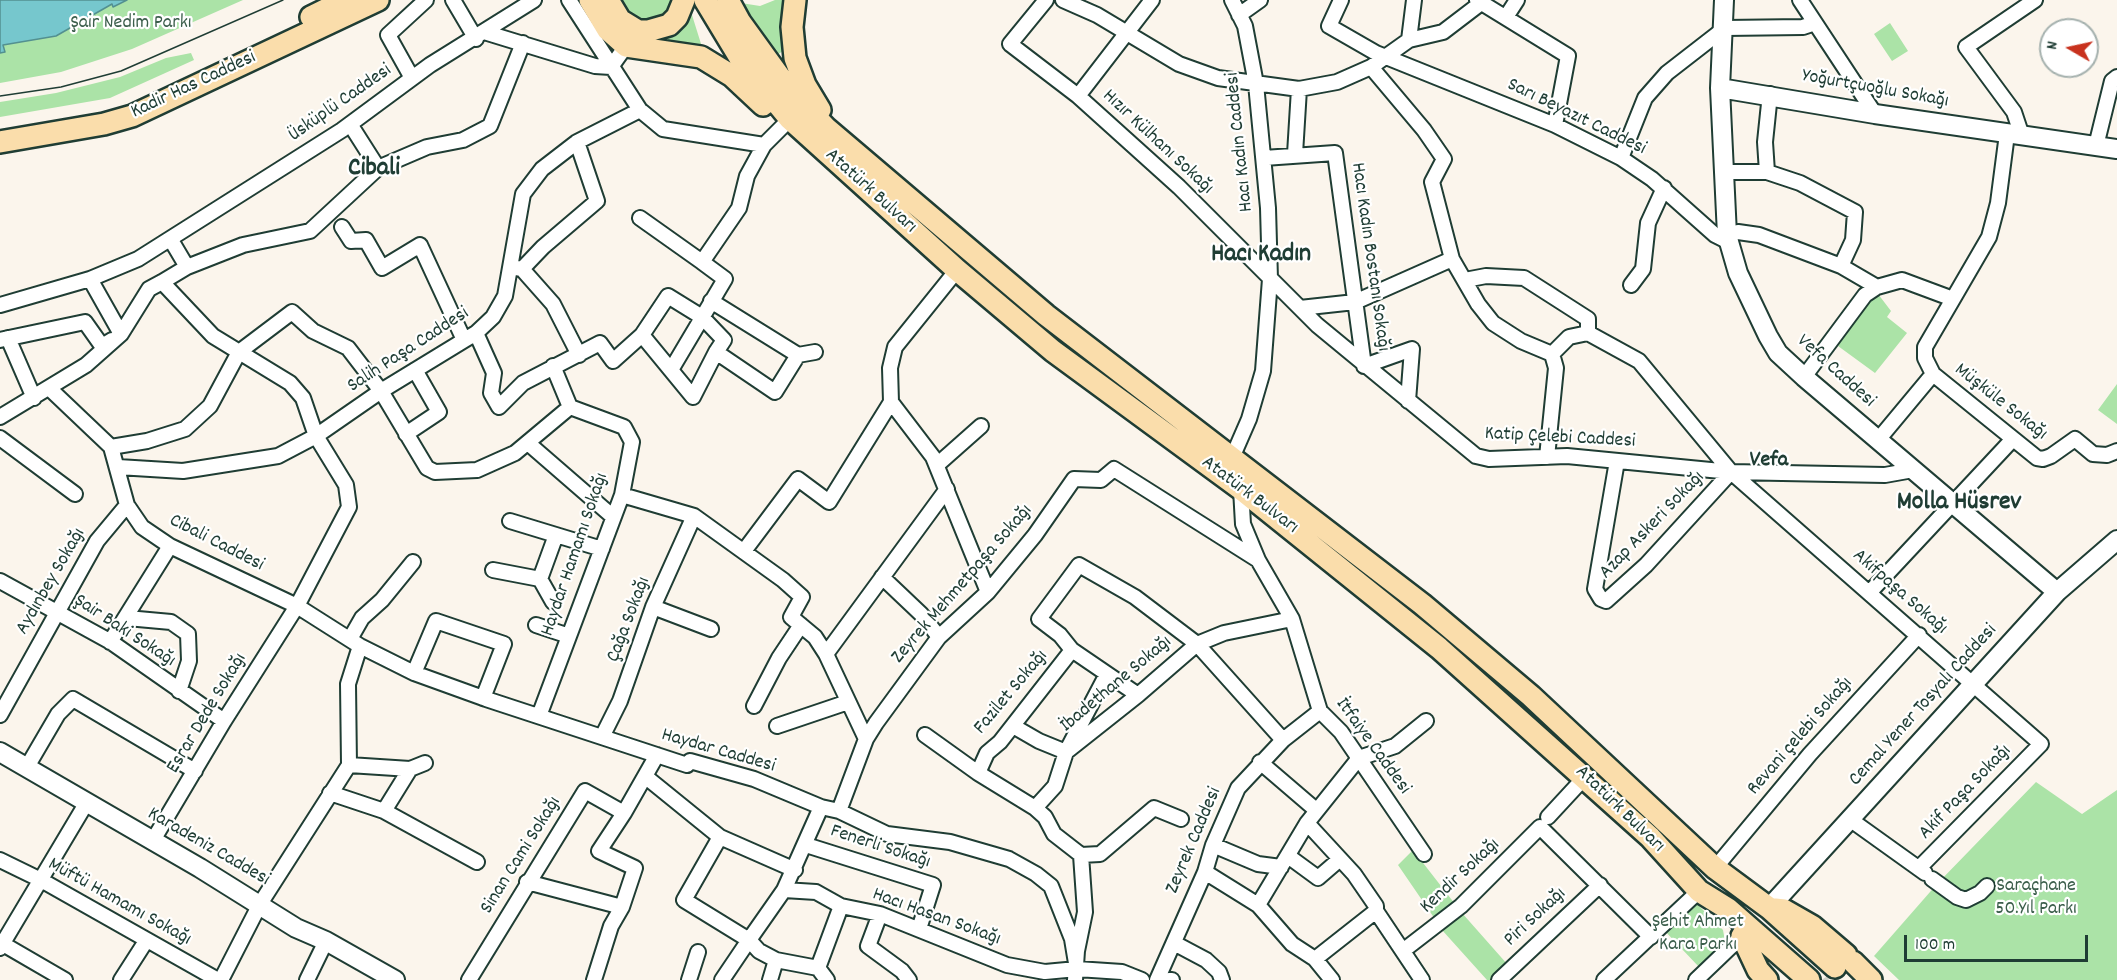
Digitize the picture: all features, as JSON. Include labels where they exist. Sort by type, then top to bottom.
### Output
[{"type":"main road","name":"Kadir Has Caddesi","points":[[0,128],[123,106],[345,0]]},
{"type":"main road","name":"Kadir Has Caddesi","points":[[0,142],[104,124],[132,116],[378,0]]},
{"type":"main road","points":[[590,0],[608,30],[626,46],[701,57],[732,75],[763,105],[790,119]]},
{"type":"main road","points":[[608,0],[620,20],[638,31],[648,32],[669,25],[677,17],[684,0]]},
{"type":"main road","name":"Atatürk Bulvarı","points":[[705,0],[740,58],[790,119],[957,270],[1062,357],[1242,489],[1439,648],[1650,837],[1699,891],[1837,971]]},
{"type":"main road","name":"Atatürk Bulvarı","points":[[728,0],[740,22],[786,87],[841,140],[1046,315],[1422,604],[1513,681],[1715,868],[1769,908],[1837,971]]},
{"type":"main road","points":[[795,0],[793,42],[800,72],[811,97],[841,140]]},
{"type":"main road","points":[[1715,868],[1743,900],[1837,971],[1871,980]]},
{"type":"main road","points":[[1699,891],[1787,980]]},
{"type":"main road","points":[[1742,936],[1758,970],[1767,980]]},
{"type":"street","points":[[412,78],[388,35],[426,0]]},
{"type":"street","points":[[453,0],[480,35],[523,44],[595,66],[611,67]]},
{"type":"street","name":"Üsküplü Caddesi","points":[[0,305],[90,279],[138,259],[171,240],[350,123],[412,78],[534,0]]},
{"type":"street","points":[[569,0],[640,110],[663,129],[764,145]]},
{"type":"street","name":"Hızır Külhanı Sokağı","points":[[1046,0],[1010,44],[1078,96],[1179,187],[1270,279]]},
{"type":"street","points":[[1063,0],[1097,15],[1179,64],[1218,78],[1299,89],[1337,82],[1371,67],[1409,40],[1443,32],[1479,2],[1568,56],[1555,125]]},
{"type":"street","points":[[1078,96],[1152,0]]},
{"type":"street","name":"Hacı Kadın Caddesi","points":[[1232,0],[1245,26],[1256,84],[1264,158],[1270,279],[1263,371],[1249,419],[1232,458]]},
{"type":"street","points":[[1239,15],[1260,0]]},
{"type":"street","name":"Sarı Beyazıt Caddesi","points":[[1341,0],[1329,26],[1376,53],[1389,56],[1555,125],[1622,158],[1664,188],[1715,235],[1728,238]]},
{"type":"street","points":[[1409,40],[1414,0]]},
{"type":"street","points":[[1506,17],[1517,0]]},
{"type":"street","name":"Vefa Caddesi","points":[[1724,0],[1725,28],[1720,88],[1728,238],[1738,273],[1768,336],[1778,353],[1804,377],[2057,592]]},
{"type":"street","points":[[1800,0],[1875,114]]},
{"type":"street","points":[[1933,374],[1925,358],[1924,347],[1989,237],[2015,135],[2014,112],[1966,47],[2035,0]]},
{"type":"street","points":[[1622,158],[1645,98],[1668,73],[1725,28],[1803,27],[1815,23]]},
{"type":"street","points":[[1,415],[34,398],[86,364],[121,334],[149,289],[187,267],[243,245],[310,231],[378,168],[426,147],[463,140],[490,126],[523,44]]},
{"type":"street","points":[[611,67],[626,46]]},
{"type":"street","points":[[1371,67],[1425,130],[1444,159],[1432,182],[1452,259],[1465,280],[1493,323],[1521,341],[1552,354]]},
{"type":"street","points":[[2096,146],[2112,81],[2117,77]]},
{"type":"street","name":"Yoğurtçuoğlu Sokağı","points":[[1720,88],[1770,94],[1875,114],[2117,149]]},
{"type":"street","points":[[1295,154],[1299,89]]},
{"type":"street","points":[[1767,172],[1764,142],[1770,94]]},
{"type":"street","name":"Salih Paşa Caddesi","points":[[118,467],[183,471],[278,456],[316,436],[381,391],[476,333],[493,317],[505,296],[516,268],[523,194],[542,169],[577,142],[640,110]]},
{"type":"street","points":[[702,262],[739,208],[747,176],[764,145],[790,119]]},
{"type":"street","points":[[350,123],[378,168]]},
{"type":"street","points":[[577,142],[597,201],[516,268],[553,304],[579,355]]},
{"type":"street","name":"Hacı Kadın Bostanı Sokağı","points":[[1264,158],[1295,154],[1335,153],[1364,366]]},
{"type":"street","points":[[1724,172],[1767,172],[1800,183],[1855,212],[1853,240],[1841,266]]},
{"type":"street","points":[[1631,285],[1643,269],[1648,223],[1664,188]]},
{"type":"street","points":[[640,218],[725,279],[671,370]]},
{"type":"street","points":[[342,227],[351,241],[366,240],[382,268],[420,245],[464,340]]},
{"type":"street","points":[[1728,238],[1738,232],[1759,236],[1841,266],[1877,287]]},
{"type":"street","points":[[171,240],[187,267]]},
{"type":"street","points":[[1300,308],[1355,302],[1452,259]]},
{"type":"street","points":[[744,551],[798,479],[829,501],[891,402],[890,368],[895,347],[957,270]]},
{"type":"street","points":[[1465,280],[1486,276],[1524,278],[1588,319],[1588,333],[1569,337],[1552,354]]},
{"type":"street","points":[[90,279],[121,334]]},
{"type":"street","name":"Katip Çelebi Caddesi","points":[[1270,279],[1364,366],[1476,456],[1489,459],[1547,457],[1617,461],[1731,472],[1886,475],[1913,470]]},
{"type":"street","points":[[1804,377],[1865,295],[1877,287],[1902,280],[1953,299]]},
{"type":"street","name":"Esrar Dede Sokağı","points":[[152,842],[224,721],[297,606],[349,507],[346,485],[316,436],[303,398],[290,383],[213,336],[162,282]]},
{"type":"street","points":[[476,333],[494,373],[491,393],[499,407],[524,383],[600,343],[613,360],[642,335],[668,296],[702,317],[724,340],[693,397],[642,335]]},
{"type":"street","points":[[711,302],[798,355],[815,352]]},
{"type":"street","points":[[111,447],[147,441],[185,429],[210,406],[239,352],[292,312],[313,331],[348,348],[381,391],[427,468],[435,472],[477,470],[529,444],[570,407],[553,366]]},
{"type":"street","points":[[34,398],[4,339],[85,322],[102,346],[121,334]]},
{"type":"street","name":"Akifpaşa Sokağı","points":[[1588,333],[1639,361],[1731,472],[2041,744]]},
{"type":"street","points":[[1364,366],[1412,349],[1408,401]]},
{"type":"street","points":[[716,351],[775,392],[798,355]]},
{"type":"street","points":[[1547,457],[1556,368],[1552,354]]},
{"type":"street","points":[[406,434],[439,412],[415,370]]},
{"type":"street","name":"Müşküle Sokağı","points":[[1878,440],[1933,374],[2037,458],[2043,459],[2075,439],[2093,454],[2107,455],[2117,451]]},
{"type":"street","name":"Cibali Caddesi","points":[[50,388],[111,447],[127,505],[142,527],[170,546],[297,606]]},
{"type":"street","points":[[891,402],[937,465],[988,592]]},
{"type":"street","name":"Haydar Hamamı Sokağı","points":[[539,716],[602,549],[612,516],[622,495],[632,442],[625,428],[570,407]]},
{"type":"street","points":[[937,465],[981,426]]},
{"type":"street","points":[[0,438],[75,494]]},
{"type":"street","points":[[1869,592],[2012,440]]},
{"type":"street","points":[[529,444],[612,516]]},
{"type":"street","name":"Azap Askeri Sokağı","points":[[1617,461],[1596,589],[1601,598],[1611,599],[1731,472]]},
{"type":"street","name":"Zeyrek Mehmetpaşa Sokağı","points":[[839,811],[866,739],[939,637],[988,592],[1035,535],[1074,479],[1101,480],[1114,470],[1189,514],[1258,560]]},
{"type":"street","points":[[826,654],[947,489]]},
{"type":"street","name":"İtfaiye Caddesi","points":[[1242,489],[1243,524],[1258,560],[1292,619],[1320,711],[1341,732],[1424,854]]},
{"type":"street","points":[[622,495],[694,516],[744,551],[802,597],[791,617],[826,654],[866,739]]},
{"type":"street","name":"Aydınbey Sokağı","points":[[0,715],[97,541],[127,505]]},
{"type":"street","name":"Çağa Sokağı","points":[[602,737],[620,701],[653,607],[694,516]]},
{"type":"street","points":[[510,521],[602,549]]},
{"type":"street","points":[[553,602],[540,579],[556,535]]},
{"type":"street","name":"Cemal Yener Tosyalı Caddesi","points":[[1769,908],[2057,592],[2117,540]]},
{"type":"street","points":[[110,642],[170,546]]},
{"type":"street","points":[[220,980],[260,904],[349,765],[348,684],[362,618],[382,600],[413,562]]},
{"type":"street","points":[[1072,650],[1060,635],[1039,619],[1079,565],[1135,597],[1197,644],[1283,740]]},
{"type":"street","points":[[493,570],[540,579]]},
{"type":"street","points":[[882,577],[921,614],[939,637]]},
{"type":"street","name":"Şair Baki Sokağı","points":[[0,581],[110,642],[224,721]]},
{"type":"street","name":"Haydar Caddesi","points":[[297,606],[355,643],[414,673],[483,698],[687,765],[690,761],[754,779],[821,807],[839,811],[887,834],[950,842],[1009,859],[1036,874],[1051,886],[1072,939],[1076,975]]},
{"type":"street","points":[[653,607],[711,629]]},
{"type":"street","points":[[127,618],[171,622],[188,634],[189,661],[179,691]]},
{"type":"street","name":"İbadethane Sokağı","points":[[1035,808],[1054,786],[1066,752],[1138,696],[1197,644],[1224,633],[1292,619]]},
{"type":"street","points":[[414,673],[436,621],[504,644],[483,698]]},
{"type":"street","points":[[536,625],[569,636]]},
{"type":"street","points":[[754,706],[779,658],[801,625]]},
{"type":"street","name":"Revani çelebi Sokağı","points":[[1715,868],[1810,754],[1919,636]]},
{"type":"street","name":"Fazilet Sokağı","points":[[978,774],[987,753],[1012,726],[1072,650],[1138,696]]},
{"type":"street","points":[[1012,726],[1039,741],[1066,752],[1107,674]]},
{"type":"street","points":[[27,767],[58,714],[73,699],[195,771]]},
{"type":"street","points":[[777,726],[848,702]]},
{"type":"street","name":"Zeyrek Caddesi","points":[[1157,980],[1205,872],[1213,845],[1238,788],[1283,740],[1320,711]]},
{"type":"street","points":[[1258,905],[1316,810],[1359,758],[1395,746],[1426,721]]},
{"type":"street","points":[[925,735],[978,774],[1035,808],[1044,817],[1053,834],[1081,855],[1100,855],[1154,808],[1181,819]]},
{"type":"street","name":"Akif Paşa Sokağı","points":[[1926,873],[2041,744]]},
{"type":"street","name":"Karadeniz Caddesi","points":[[0,752],[260,904],[296,928],[326,941],[394,980]]},
{"type":"street","points":[[594,980],[610,926],[622,907],[635,868],[599,851],[646,777],[657,755]]},
{"type":"street","points":[[1260,762],[1316,810]]},
{"type":"street","points":[[349,765],[410,769],[425,763]]},
{"type":"street","points":[[384,811],[410,769]]},
{"type":"street","points":[[646,777],[720,837],[795,870]]},
{"type":"street","name":"Kendir Sokağı","points":[[1404,950],[1461,906],[1585,777]]},
{"type":"street","name":"Sinan Cami Sokağı","points":[[469,980],[527,882],[585,791],[624,813]]},
{"type":"street","points":[[330,793],[384,811],[477,862]]},
{"type":"street","points":[[65,980],[2,946],[87,802]]},
{"type":"street","points":[[722,980],[784,890],[795,870],[821,807]]},
{"type":"street","points":[[1851,820],[1957,897],[1966,900],[1973,898],[1987,886]]},
{"type":"street","points":[[1544,822],[1651,938]]},
{"type":"street","points":[[1307,824],[1340,859],[1376,906],[1376,911],[1422,980]]},
{"type":"street","points":[[720,837],[684,900],[749,940],[759,951],[776,960],[818,968],[827,980]]},
{"type":"street","name":"Fenerli Sokağı","points":[[806,845],[933,885],[919,929]]},
{"type":"street","points":[[1213,845],[1258,864],[1285,861],[1318,878],[1340,859]]},
{"type":"street","points":[[1076,975],[1077,951],[1085,912],[1081,855]]},
{"type":"street","name":"Müftü Hamamı Sokağı","points":[[0,860],[220,980]]},
{"type":"street","points":[[1205,872],[1258,905],[1292,944],[1315,959],[1332,980]]},
{"type":"street","points":[[527,882],[622,907]]},
{"type":"street","name":"Piri Sokağı","points":[[1499,980],[1600,885]]},
{"type":"street","name":"Hacı Hasan Sokağı","points":[[784,890],[816,892],[841,906],[880,914],[1007,965],[1076,975],[1122,972],[1142,980]]},
{"type":"street","points":[[1604,980],[1699,891]]},
{"type":"street","points":[[818,968],[841,906]]},
{"type":"street","points":[[1315,959],[1376,911]]},
{"type":"street","points":[[880,914],[868,946],[902,971],[909,980]]},
{"type":"street","points":[[1696,980],[1742,936]]},
{"type":"street","points":[[121,980],[146,941]]},
{"type":"street","points":[[307,980],[326,941]]},
{"type":"street","points":[[1174,943],[1206,960],[1219,972],[1222,980]]},
{"type":"street","points":[[689,980],[698,952]]},
{"type":"street","points":[[770,980],[776,960]]},
{"type":"green space","name":"Şair Nedim Parkı","points":[[127,0],[243,0],[132,49],[61,72],[0,83],[0,53],[5,52],[3,45],[56,36],[112,3],[114,6]]},
{"type":"green space","points":[[621,0],[674,0],[667,14],[648,22],[633,19]]},
{"type":"green space","points":[[775,0],[785,0],[782,29],[783,51],[777,55],[741,3],[760,6]]},
{"type":"green space","points":[[688,15],[692,15],[702,47],[651,42]]},
{"type":"green space","points":[[1890,23],[1908,51],[1892,61],[1874,34]]},
{"type":"green space","points":[[191,53],[194,60],[110,98],[0,117],[0,102],[56,93],[120,77],[166,58]]},
{"type":"green space","points":[[1875,290],[1891,311],[1887,317],[1907,333],[1875,373],[1838,346]]},
{"type":"green space","points":[[2117,384],[2117,424],[2098,410]]},
{"type":"green space","name":"Saraçhane 50.Yıl Parkı","points":[[2036,782],[2082,814],[2117,790],[2117,980],[1899,980],[1874,956],[1937,884]]},
{"type":"green space","points":[[1413,850],[1455,904],[1437,922],[1398,865]]},
{"type":"green space","name":"Şehit Ahmet Kara Parkı","points":[[1693,900],[1723,930],[1725,941],[1699,967],[1664,930]]},
{"type":"green space","points":[[1462,913],[1508,965],[1491,980],[1487,980],[1442,930]]},
{"type":"water","points":[[0,0],[127,0],[113,7],[112,4],[56,36],[3,45],[5,52],[0,53]]},
{"type":"tram line","points":[[0,96],[61,87],[121,71],[283,0]]},
{"type":"district","name":"Cibali","points":[[374,170]]},
{"type":"district","name":"Hacı Kadın","points":[[1261,256]]},
{"type":"district","name":"Vefa","points":[[1769,462]]},
{"type":"district","name":"Molla Hüsrev","points":[[1959,504]]}]
